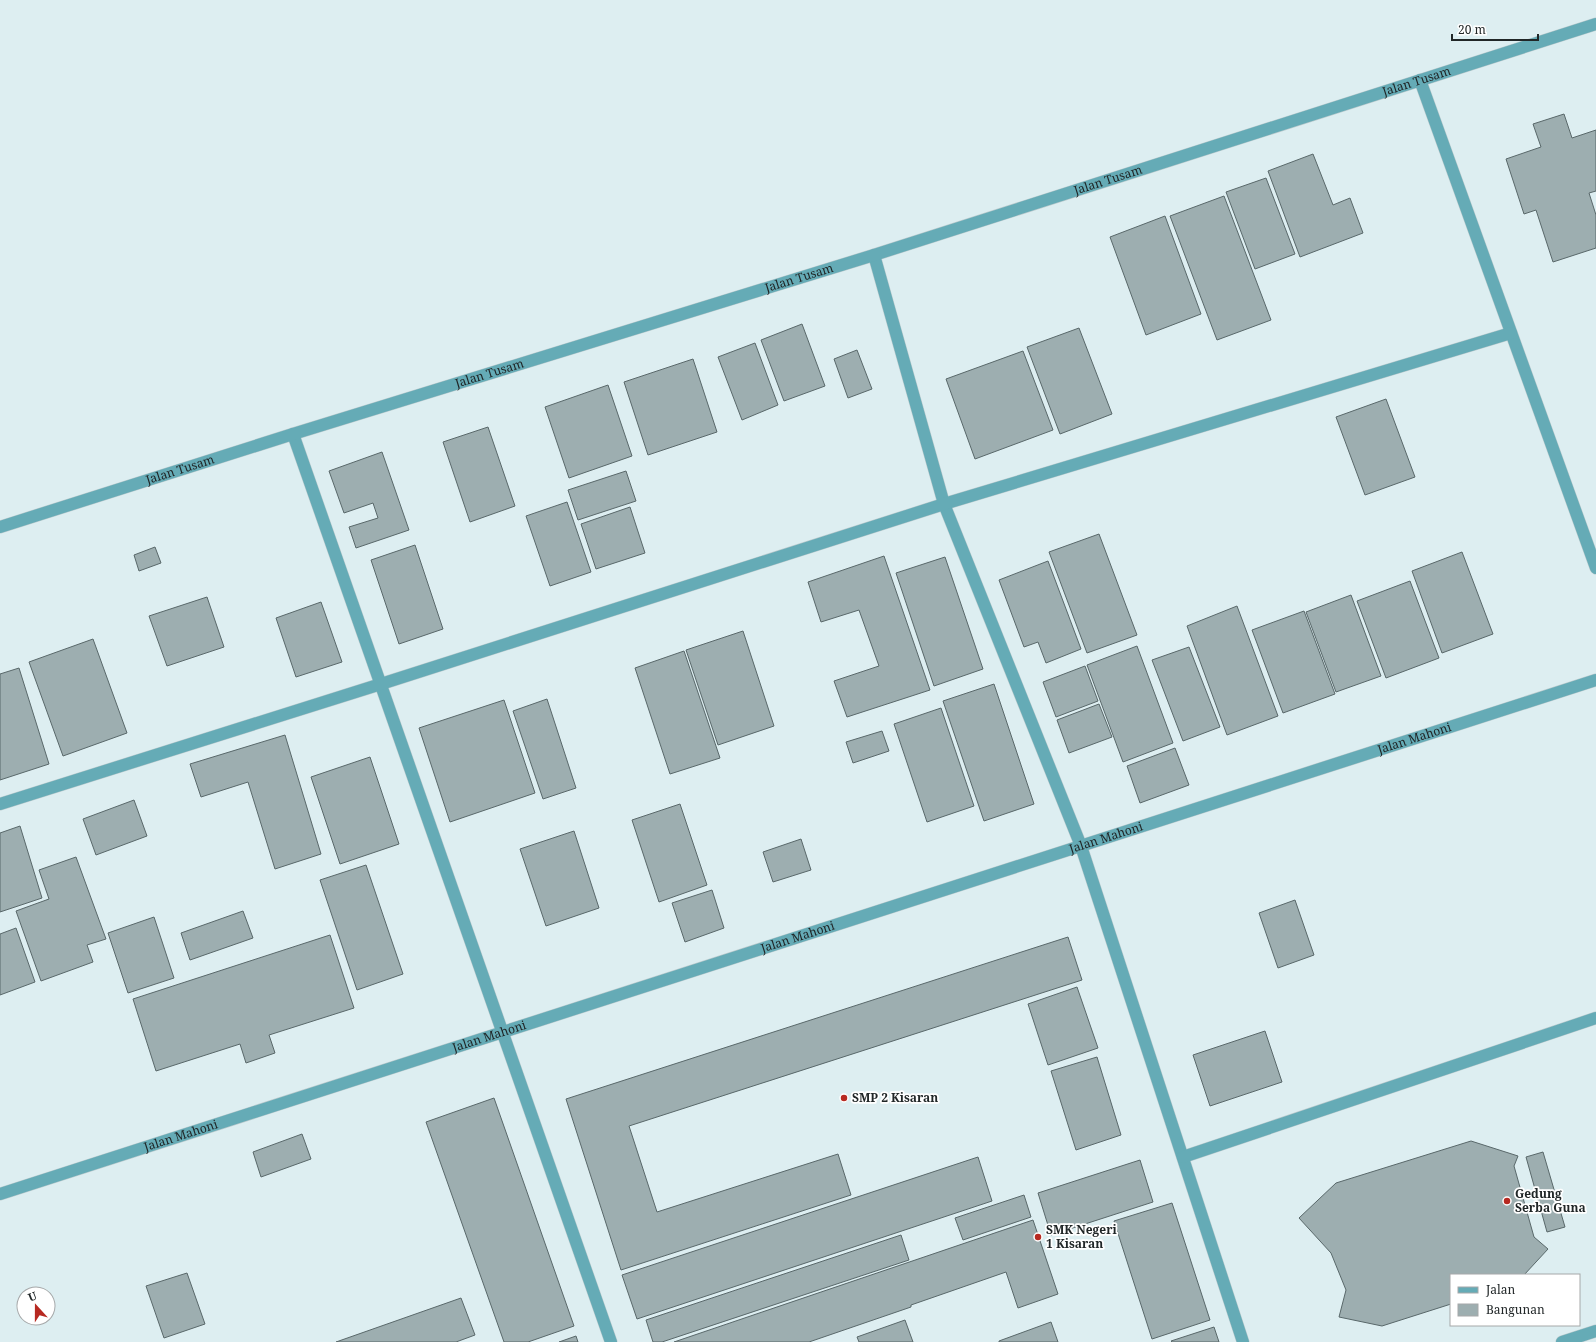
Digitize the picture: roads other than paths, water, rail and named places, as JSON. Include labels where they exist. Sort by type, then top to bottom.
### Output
[{"type":"street","name":"Jalan Tusam","points":[[0,527],[293,434],[874,255],[1596,24]]},
{"type":"street","points":[[1420,80],[1596,568]]},
{"type":"street","points":[[874,255],[944,504],[1081,846],[1242,1342]]},
{"type":"street","points":[[0,804],[944,504],[1511,333]]},
{"type":"street","points":[[293,434],[611,1342]]},
{"type":"street","name":"Jalan Mahoni","points":[[0,1194],[1596,680]]},
{"type":"street","points":[[1182,1157],[1596,1018]]},
{"type":"street","points":[[1562,1342],[1596,1331]]},
{"type":"place","name":"SMP 2 Kisaran","points":[[844,1098]]},
{"type":"place","name":"Gedung Serba Guna","points":[[1507,1201]]},
{"type":"place","name":"SMK Negeri 1 Kisaran","points":[[1038,1237]]}]
